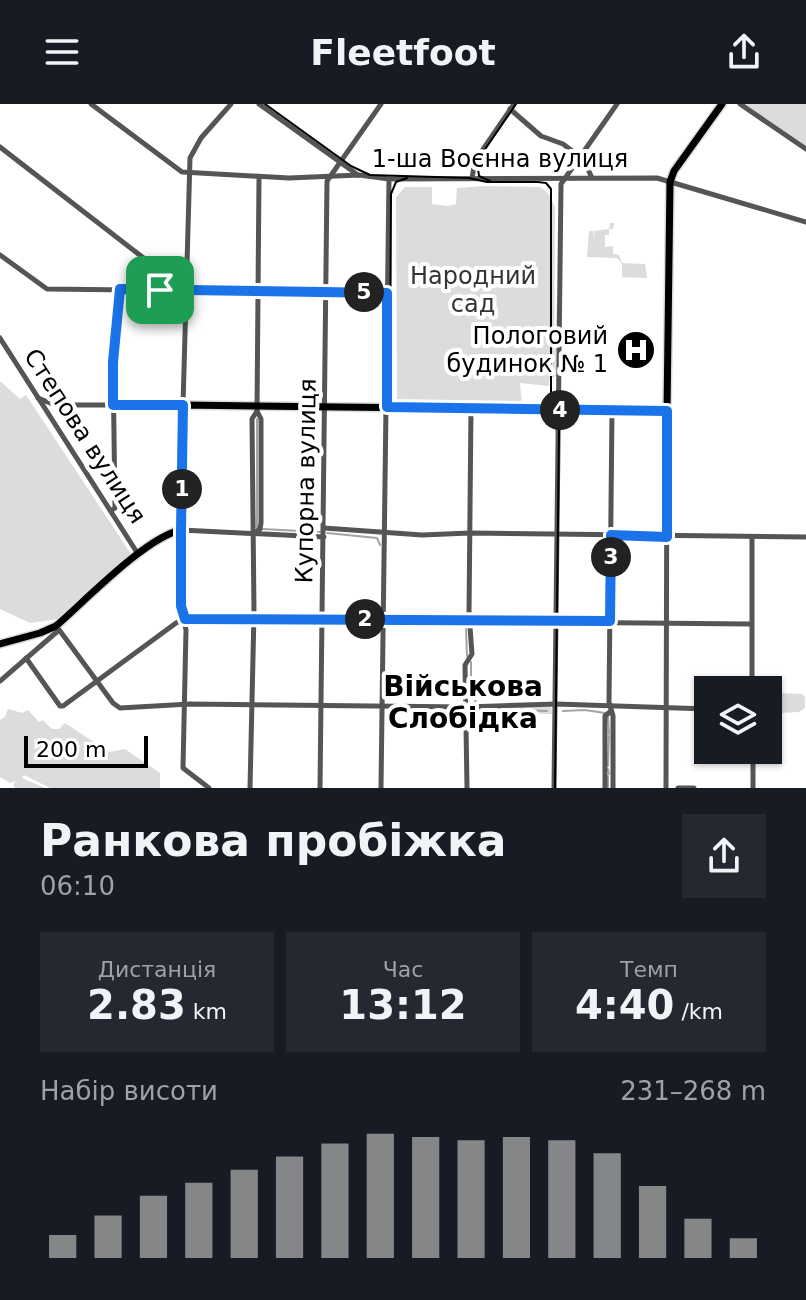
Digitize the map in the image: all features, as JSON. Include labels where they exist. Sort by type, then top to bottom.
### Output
[{"type":"main road","points":[[0,644],[58,628],[138,554],[181,530],[183,405],[667,411],[670,182],[674,171],[722,104]]},
{"type":"street","points":[[91,104],[153,153],[188,173]]},
{"type":"street","points":[[38,398],[55,405],[183,405],[190,156],[231,104]]},
{"type":"street","points":[[259,104],[359,175]]},
{"type":"street","points":[[330,176],[381,104]]},
{"type":"street","points":[[554,788],[561,184],[617,104]]},
{"type":"street","points":[[740,104],[806,149]]},
{"type":"street","points":[[472,178],[475,161],[512,107],[541,136],[563,144],[579,156]]},
{"type":"street","points":[[587,146],[585,162],[592,177]]},
{"type":"street","points":[[0,147],[154,266],[160,290]]},
{"type":"street","name":"1-ша Воєнна вулиця","points":[[188,173],[259,177],[359,175],[389,179],[657,178],[806,222]]},
{"type":"street","name":"Купорна вулиця","points":[[320,788],[326,185],[330,176]]},
{"type":"street","points":[[250,788],[254,618],[252,419],[257,408],[259,177]]},
{"type":"street","points":[[381,788],[389,179]]},
{"type":"street","points":[[0,255],[47,289],[387,293]]},
{"type":"street","points":[[112,510],[115,508],[114,336],[120,289]]},
{"type":"street","name":"Степова вулиця","points":[[0,338],[138,554]]},
{"type":"street","points":[[467,788],[465,665],[472,654],[471,408]]},
{"type":"street","points":[[612,410],[610,621],[613,788]]},
{"type":"street","points":[[666,788],[667,411]]},
{"type":"street","points":[[324,528],[422,535],[806,537]]},
{"type":"street","points":[[209,788],[183,768],[185,619],[181,606],[181,530],[324,537]]},
{"type":"street","points":[[752,537],[752,676]]},
{"type":"street","points":[[26,658],[61,706],[185,619],[750,624]]},
{"type":"street","points":[[0,681],[46,644],[58,628],[113,703],[120,708],[184,705],[554,705],[694,709]]},
{"type":"street","points":[[38,634],[46,644]]},
{"type":"street","points":[[605,788],[605,716],[611,708]]},
{"type":"street","points":[[753,764],[753,788]]},
{"type":"street","points":[[678,788],[694,788]]},
{"type":"green space","points":[[743,104],[806,104],[806,146]]},
{"type":"green space","name":"Народний сад","points":[[405,187],[432,187],[432,204],[448,206],[456,204],[457,188],[540,187],[548,193],[555,207],[556,376],[549,379],[549,386],[520,383],[522,406],[479,406],[476,404],[483,403],[470,400],[466,404],[397,403],[396,197]]},
{"type":"green space","points":[[609,229],[609,235],[605,235],[605,247],[613,246],[613,254],[619,255],[622,263],[645,264],[647,278],[622,277],[622,264],[617,258],[587,257],[589,231],[593,231],[595,242],[594,231]]},
{"type":"green space","points":[[0,381],[20,399],[26,395],[131,554],[59,619],[30,623],[0,609]]},
{"type":"green space","points":[[782,693],[802,694],[805,697],[805,708],[799,712],[782,713]]},
{"type":"green space","points":[[551,707],[552,714],[469,713],[469,708]]},
{"type":"green space","points":[[8,709],[22,713],[28,710],[39,722],[43,720],[52,729],[59,729],[65,723],[109,752],[125,749],[160,773],[160,788],[50,788],[24,775],[22,778],[45,788],[15,788],[13,785],[16,781],[10,783],[0,777],[0,720]]},
{"type":"waterway","points":[[257,419],[257,529]]},
{"type":"waterway","points":[[262,529],[320,532]]},
{"type":"waterway","points":[[327,533],[377,538],[380,545]]},
{"type":"waterway","points":[[466,629],[467,656]]},
{"type":"waterway","points":[[471,662],[476,704]]},
{"type":"waterway","points":[[478,709],[547,711]]},
{"type":"waterway","points":[[563,711],[605,713]]},
{"type":"waterway","points":[[608,716],[609,734]]},
{"type":"waterway","points":[[608,766],[609,736]]},
{"type":"waterway","points":[[608,769],[609,774]]},
{"type":"waterway","points":[[608,776],[608,788]]},
{"type":"tram line","points":[[265,104],[351,166],[370,175],[538,182],[546,183],[551,189],[551,397],[559,431],[555,788]]},
{"type":"tram line","points":[[490,181],[479,176],[477,161],[516,104]]},
{"type":"tram line","points":[[407,178],[396,182],[391,194],[392,405],[404,413],[543,413],[552,417],[556,428]]},
{"type":"place","name":"Пологовий будинок № 1","points":[[636,350]]},
{"type":"district","name":"Військова Слобідка","points":[[463,702]]},
{"type":"route","points":[[120,289],[160,290],[387,293],[387,407],[667,411],[667,537],[611,535],[610,621],[185,619],[181,606],[183,405],[113,405],[115,323],[120,289]]}]
